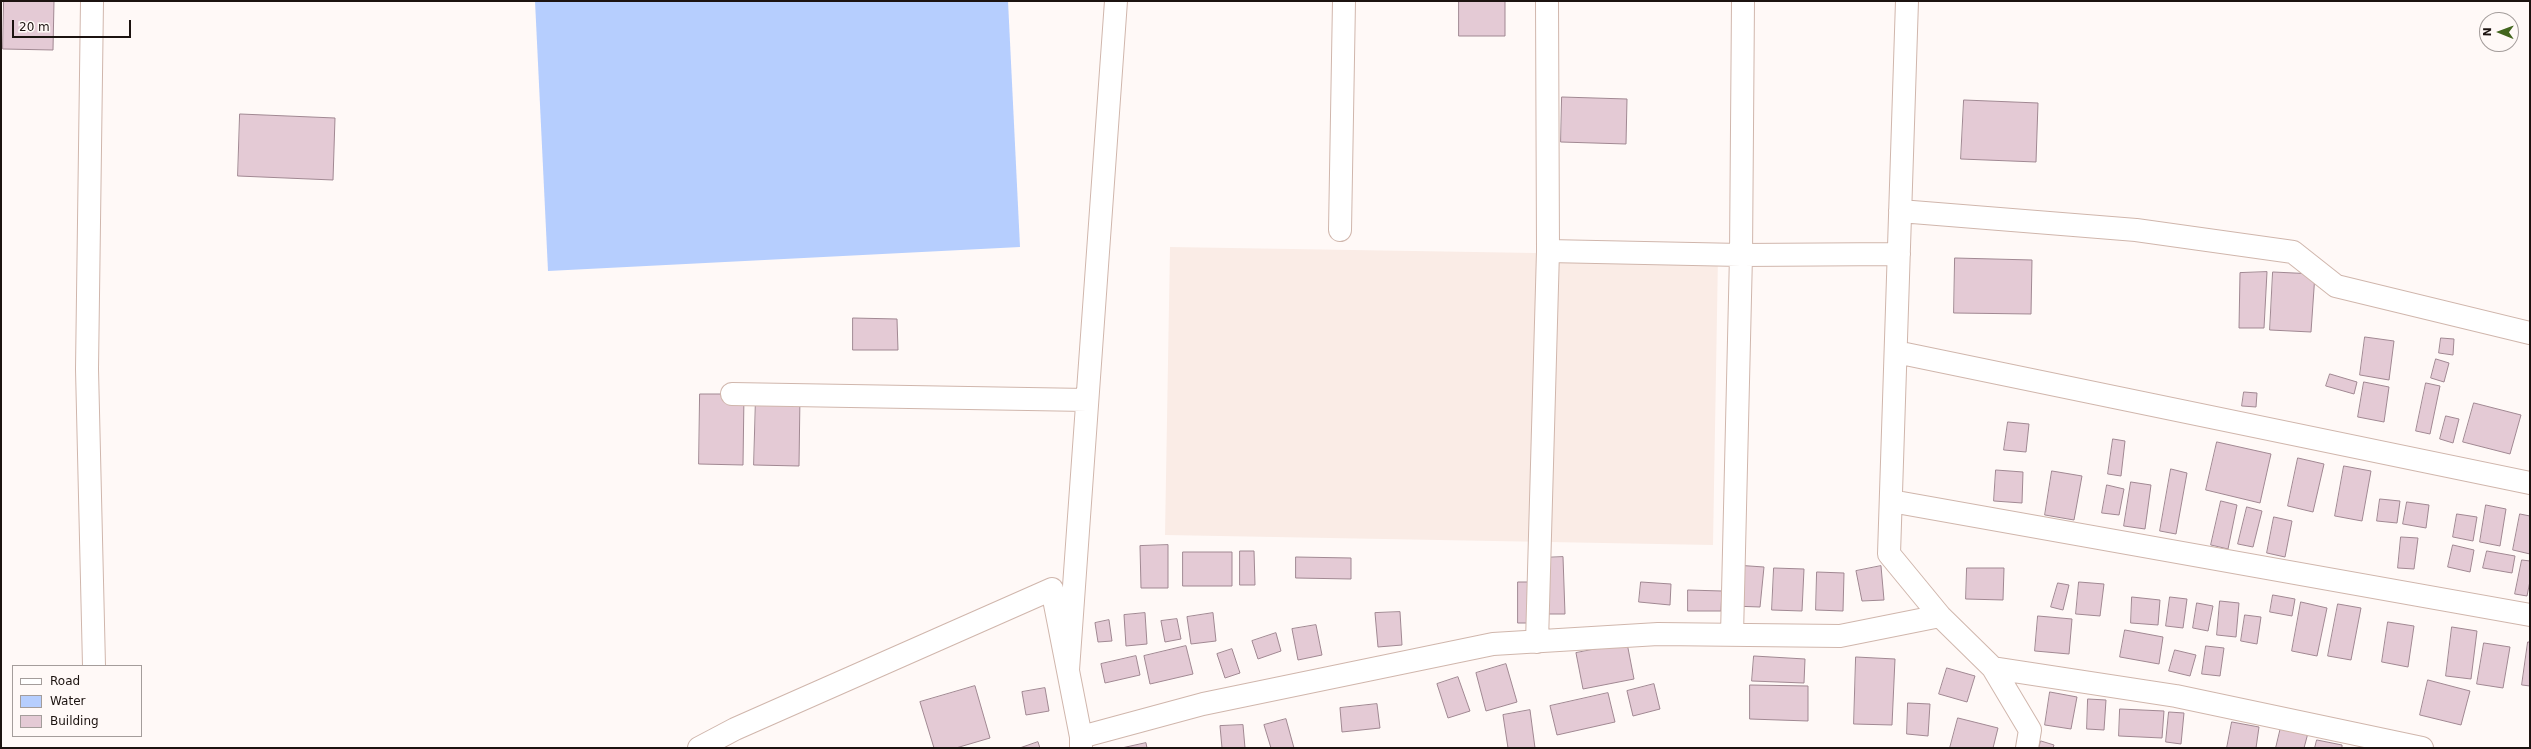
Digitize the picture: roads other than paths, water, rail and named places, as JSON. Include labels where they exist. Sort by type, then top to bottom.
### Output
[{"type":"street","points":[[92,1],[87,370],[94,665]]},
{"type":"street","points":[[1068,670],[1116,1]]},
{"type":"street","points":[[1340,230],[1344,1]]},
{"type":"street","points":[[1538,642],[1548,251],[1547,1]]},
{"type":"street","points":[[1732,635],[1741,255],[1743,1]]},
{"type":"street","points":[[1907,1],[1889,554],[1940,616],[1993,668],[2030,730],[2027,748]]},
{"type":"street","points":[[1900,211],[2136,230],[2293,252],[2336,286],[2530,332]]},
{"type":"street","points":[[1548,251],[1741,255],[1899,254]]},
{"type":"street","points":[[1896,352],[2530,484]]},
{"type":"street","points":[[732,394],[1087,400]]},
{"type":"street","points":[[1891,501],[2530,615]]},
{"type":"street","points":[[699,748],[735,729],[1052,589],[1081,743],[1203,704],[1493,644],[1658,634],[1840,636],[1940,616]]},
{"type":"street","points":[[1993,668],[2176,696],[2422,748]]},
{"type":"water","points":[[535,1],[1008,1],[1020,247],[548,271]]}]
